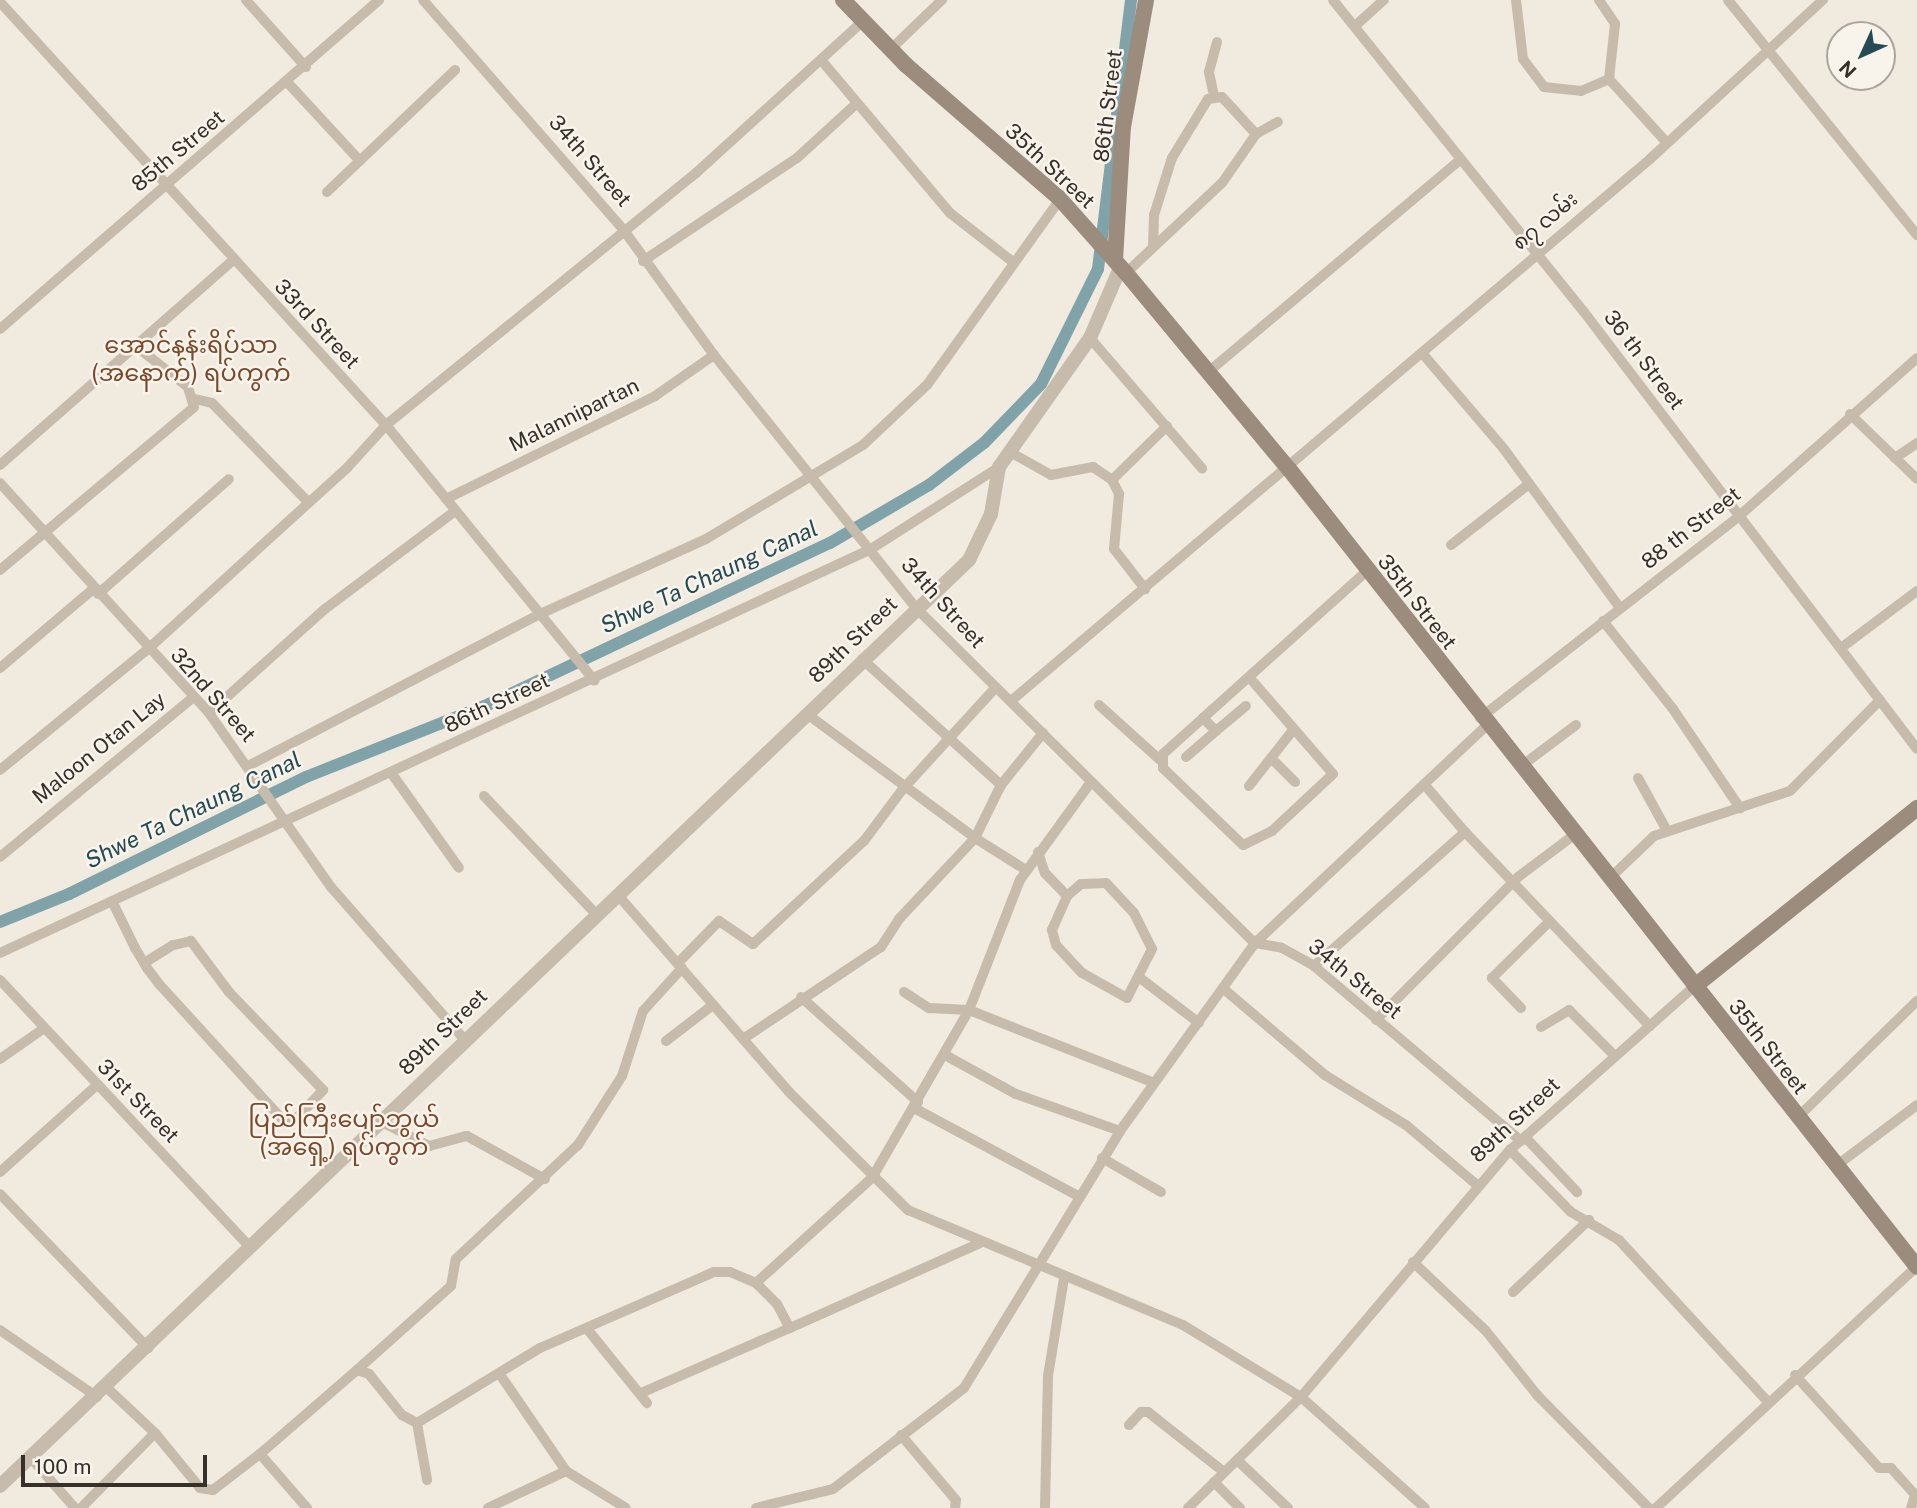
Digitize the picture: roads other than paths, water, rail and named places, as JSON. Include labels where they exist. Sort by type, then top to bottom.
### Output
[{"type":"main road","name":"35th Street","points":[[843,0],[891,49],[1060,199],[1112,257],[1289,469],[1483,722],[1917,1266]]},
{"type":"main road","name":"86th Street","points":[[1112,257],[1123,127],[1146,0]]},
{"type":"main road","name":"89th Street","points":[[1695,986],[1917,808]]},
{"type":"street","points":[[246,0],[306,67]]},
{"type":"street","name":"85th Street","points":[[0,329],[288,83],[379,0]]},
{"type":"street","name":"34th Street","points":[[423,0],[623,229],[643,261],[714,355],[813,480],[847,517],[916,608],[1255,943],[1282,948],[1314,967],[1523,1139],[1577,1192]]},
{"type":"street","points":[[891,49],[942,0]]},
{"type":"street","name":"36 th Street","points":[[1333,0],[1537,252],[1917,749]]},
{"type":"street","points":[[1354,26],[1384,0]]},
{"type":"street","points":[[1516,0],[1523,59],[1544,87],[1581,91],[1609,79]]},
{"type":"street","points":[[1599,0],[1615,24],[1609,79],[1667,143]]},
{"type":"street","points":[[1728,0],[1917,235]]},
{"type":"street","name":"၈၇ လမ်း","points":[[1011,701],[1289,469],[1537,252],[1667,143],[1823,0]]},
{"type":"street","name":"33rd Street","points":[[0,2],[232,261],[386,425],[595,681]]},
{"type":"street","points":[[0,770],[148,649],[309,503],[386,425],[623,229],[696,173],[864,20]]},
{"type":"street","points":[[1153,246],[1154,215],[1172,158],[1214,96],[1209,72],[1217,41]]},
{"type":"street","points":[[822,61],[950,214],[1013,262]]},
{"type":"street","points":[[327,192],[455,70]]},
{"type":"street","points":[[288,83],[359,161]]},
{"type":"street","points":[[1214,96],[1238,110],[1256,134]]},
{"type":"street","points":[[643,261],[797,158],[856,104]]},
{"type":"street","points":[[999,467],[1090,338],[1112,257],[1153,246],[1222,183],[1256,134],[1278,122]]},
{"type":"street","points":[[1207,373],[1460,160]]},
{"type":"street","points":[[248,766],[540,614],[706,539],[813,480],[908,407],[1060,199]]},
{"type":"street","points":[[0,465],[232,261]]},
{"type":"street","points":[[1090,338],[1202,468]]},
{"type":"street","points":[[137,347],[195,398],[212,403],[309,503]]},
{"type":"street","points":[[1422,353],[1529,484],[1620,608]]},
{"type":"street","name":"Malannipartan","points":[[446,499],[655,396],[714,355]]},
{"type":"street","name":"88 th Street","points":[[756,1508],[833,1489],[964,1388],[1120,1130],[1152,1082],[1225,990],[1255,943],[1424,784],[1483,722],[1603,621],[1738,517],[1850,414],[1917,358]]},
{"type":"street","points":[[0,570],[191,410],[195,398]]},
{"type":"street","points":[[1850,414],[1917,479]]},
{"type":"street","points":[[1112,480],[1167,426]]},
{"type":"street","points":[[1895,458],[1917,443]]},
{"type":"street","points":[[1010,452],[1051,475],[1093,467],[1112,480],[1119,494],[1115,549],[1145,589]]},
{"type":"street","name":"86th Street","points":[[0,953],[595,681],[868,545],[999,467]]},
{"type":"street","name":"89th Street","points":[[0,1486],[148,1348],[464,1039],[969,560],[982,540],[999,467]]},
{"type":"street","points":[[0,668],[229,479]]},
{"type":"street","name":"32nd Street","points":[[0,483],[95,592],[209,713],[248,766],[283,824],[383,953],[464,1039]]},
{"type":"street","points":[[1451,545],[1529,484]]},
{"type":"street","points":[[209,713],[325,609],[455,511]]},
{"type":"street","points":[[1160,760],[1366,572]]},
{"type":"street","points":[[1842,648],[1917,591]]},
{"type":"street","points":[[1603,621],[1673,709],[1740,808]]},
{"type":"street","points":[[862,659],[1001,785]]},
{"type":"street","points":[[1098,705],[1160,760],[1181,788],[1243,845],[1272,831],[1333,774],[1249,677]]},
{"type":"street","points":[[0,1330],[102,1392],[155,1433],[207,1491],[260,1454],[451,1286],[456,1259],[545,1180],[595,1122],[622,1076],[643,1011],[719,921],[753,944],[864,841],[902,790],[996,687]]},
{"type":"street","name":"Maloon Otan Lay","points":[[0,857],[192,698]]},
{"type":"street","points":[[1609,879],[1638,848],[1667,831],[1790,792],[1880,700]]},
{"type":"street","points":[[1186,757],[1246,705]]},
{"type":"street","points":[[807,714],[902,790],[1026,870]]},
{"type":"street","points":[[1203,718],[1216,731]]},
{"type":"street","points":[[1520,767],[1576,725]]},
{"type":"street","points":[[1249,786],[1293,730]]},
{"type":"street","points":[[743,1039],[802,997],[881,947],[899,919],[975,838],[1001,785],[1043,733]]},
{"type":"street","points":[[1271,758],[1295,782]]},
{"type":"street","points":[[392,774],[459,868]]},
{"type":"street","points":[[1638,778],[1667,831]]},
{"type":"street","points":[[756,1283],[872,1178],[969,1010],[1026,870],[1091,782]]},
{"type":"street","points":[[1424,784],[1465,832],[1650,1026]]},
{"type":"street","points":[[484,796],[596,914]]},
{"type":"street","points":[[1314,967],[1465,832]]},
{"type":"street","points":[[1376,1020],[1513,882],[1574,835]]},
{"type":"street","points":[[1038,852],[1045,873],[1068,896]]},
{"type":"street","points":[[1096,881],[1119,896],[1152,949],[1140,978],[1130,996],[1122,998],[1082,973],[1056,945],[1052,930],[1068,896],[1096,881]]},
{"type":"street","points":[[617,894],[743,1039],[872,1178],[908,1210],[1037,1268],[1183,1325],[1301,1397],[1425,1508]]},
{"type":"street","points":[[113,903],[144,963],[283,1120],[298,1117],[323,1090],[229,992],[191,940],[173,944],[144,963]]},
{"type":"street","points":[[1521,1008],[1492,978],[1550,921]]},
{"type":"street","points":[[1140,978],[1199,1023]]},
{"type":"street","name":"31st Street","points":[[0,980],[96,1086],[250,1247]]},
{"type":"street","name":"89th Street","points":[[1188,1508],[1301,1397],[1477,1185],[1510,1150],[1695,986]]},
{"type":"street","points":[[1225,990],[1325,1075],[1406,1125],[1477,1185]]},
{"type":"street","points":[[904,992],[929,1008],[969,1010],[1152,1082]]},
{"type":"street","points":[[802,997],[916,1105],[1078,1196]]},
{"type":"street","points":[[1797,1118],[1917,1001]]},
{"type":"street","points":[[666,1041],[713,1005]]},
{"type":"street","points":[[1541,1027],[1569,1010],[1615,1056]]},
{"type":"street","points":[[0,1059],[43,1029]]},
{"type":"street","points":[[944,1055],[1016,1094],[1120,1130]]},
{"type":"street","points":[[0,1172],[96,1086]]},
{"type":"street","points":[[1836,1166],[1917,1105]]},
{"type":"street","points":[[382,1122],[429,1146],[467,1136],[545,1180]]},
{"type":"street","points":[[1510,1150],[1571,1212],[1589,1220],[1653,1274],[1768,1402]]},
{"type":"street","points":[[1102,1158],[1161,1192]]},
{"type":"street","points":[[0,1194],[148,1348]]},
{"type":"street","points":[[1513,1292],[1589,1220]]},
{"type":"street","points":[[588,1330],[644,1398],[790,1328],[979,1243]]},
{"type":"street","points":[[1413,1262],[1649,1508]]},
{"type":"street","points":[[1656,1508],[1795,1375],[1917,1266]]},
{"type":"street","points":[[417,1423],[501,1376],[540,1348],[588,1330],[714,1272],[730,1272],[756,1283],[777,1304],[790,1328]]},
{"type":"street","points":[[1045,1508],[1048,1376],[1064,1278]]},
{"type":"street","points":[[357,1370],[369,1374],[402,1415],[417,1423]]},
{"type":"street","points":[[1795,1375],[1878,1468],[1891,1468],[1915,1494],[1911,1508]]},
{"type":"street","points":[[501,1376],[566,1471],[626,1508]]},
{"type":"street","points":[[1129,1425],[1140,1412],[1148,1412],[1224,1472]]},
{"type":"street","points":[[417,1423],[427,1480]]},
{"type":"street","points":[[81,1508],[155,1433]]},
{"type":"street","points":[[901,1435],[956,1500],[955,1508]]},
{"type":"street","points":[[260,1454],[307,1508]]},
{"type":"street","points":[[30,1457],[75,1508]]},
{"type":"street","points":[[1237,1460],[1288,1508]]},
{"type":"street","points":[[488,1508],[566,1471]]},
{"type":"street","points":[[1214,1482],[1240,1508]]},
{"type":"waterway","name":"Shwe Ta Chaung Canal","points":[[0,922],[69,894],[306,777],[489,704],[830,543],[929,485],[984,443],[1041,384],[1098,269],[1131,0]]},
{"type":"district","name":"အောင်နန်းရိပ်သာ (အနောက်) ရပ်ကွက်","points":[[191,359]]},
{"type":"district","name":"ပြည်ကြီးပျော်ဘွယ် (အရှေ့) ရပ်ကွက်","points":[[344,1133]]}]
